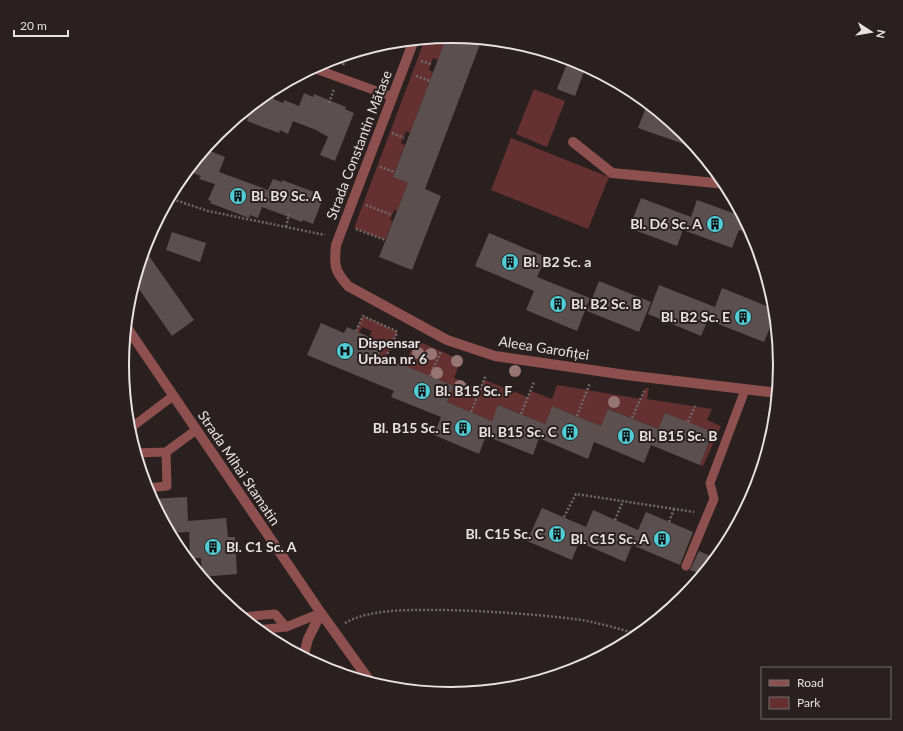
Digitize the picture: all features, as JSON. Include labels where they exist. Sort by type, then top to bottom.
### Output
[{"type":"street","name":"Strada Constantin Mătase","points":[[334,262],[336,245],[412,46]]},
{"type":"street","points":[[573,142],[612,173],[718,183]]},
{"type":"street","name":"Aleea Garofiței","points":[[334,262],[338,275],[348,286],[447,340],[495,356],[626,375],[772,393]]},
{"type":"street","name":"Strada Mihai Stamatin","points":[[131,333],[321,613],[367,677]]},
{"type":"street","points":[[304,653],[308,639],[321,613]]},
{"type":"lane","points":[[321,71],[393,97]]},
{"type":"lane","points":[[686,566],[714,499],[710,483],[745,390]]},
{"type":"lane","points":[[135,425],[173,396]]},
{"type":"lane","points":[[141,453],[166,452],[196,430]]},
{"type":"lane","points":[[153,487],[167,486],[166,452]]},
{"type":"lane","points":[[266,629],[286,627],[321,613]]},
{"type":"lane","points":[[249,616],[276,614],[286,627]]},
{"type":"path","points":[[417,59],[431,64]]},
{"type":"path","points":[[412,74],[430,81]]},
{"type":"path","points":[[390,132],[404,138]]},
{"type":"path","points":[[377,166],[395,172]]},
{"type":"path","points":[[174,200],[208,212],[339,237]]},
{"type":"path","points":[[363,204],[392,215]]},
{"type":"path","points":[[286,227],[289,214]]},
{"type":"path","points":[[354,228],[385,240]]},
{"type":"path","points":[[356,331],[363,316],[396,331],[397,333],[385,359],[379,356]]},
{"type":"path","points":[[430,376],[441,351]]},
{"type":"path","points":[[471,412],[486,375]]},
{"type":"path","points":[[577,416],[592,379]]},
{"type":"path","points":[[521,414],[534,382]]},
{"type":"path","points":[[632,418],[645,388]]},
{"type":"path","points":[[688,422],[695,406]]},
{"type":"path","points":[[564,517],[576,494],[697,512]]},
{"type":"path","points":[[615,520],[623,501]]},
{"type":"path","points":[[669,522],[674,509]]},
{"type":"path","points":[[333,630],[354,618],[368,614],[415,610],[498,612],[576,619],[606,625],[633,633]]},
{"type":"green space","points":[[444,43],[438,60],[433,58],[429,70],[433,72],[410,133],[406,131],[401,143],[405,145],[393,177],[408,183],[397,211],[394,210],[390,220],[393,221],[385,240],[354,228],[423,45]]},
{"type":"green space","points":[[534,89],[565,101],[547,147],[516,134]]},
{"type":"green space","points":[[511,138],[609,177],[588,229],[491,190]]},
{"type":"green space","points":[[363,316],[396,331],[397,333],[385,359],[379,357],[383,346],[368,340],[372,331],[362,327],[359,333],[356,331]]},
{"type":"green space","points":[[420,342],[461,360],[454,378],[480,389],[484,380],[528,397],[531,391],[552,399],[557,385],[641,399],[645,388],[649,388],[647,399],[712,409],[707,420],[721,426],[703,466],[700,465],[713,433],[665,413],[658,429],[609,409],[601,426],[552,406],[545,424],[499,405],[492,421],[447,402],[454,386],[404,366],[414,344]]},
{"type":"green space","points":[[340,665],[348,671],[348,671],[335,666]]},
{"type":"building","points":[[444,43],[480,45],[425,189],[441,196],[412,270],[379,257],[408,183],[393,177]]},
{"type":"building","points":[[566,65],[584,72],[575,96],[557,89]]},
{"type":"building","points":[[304,93],[313,97],[314,94],[346,107],[345,109],[354,113],[335,161],[320,155],[328,137],[316,130],[293,121],[288,134],[280,130],[279,133],[247,121],[248,118],[246,117],[271,98],[283,103],[284,100],[299,106]]},
{"type":"building","points":[[646,108],[680,137],[687,145],[638,128]]},
{"type":"building","points":[[211,151],[225,157],[219,172],[268,190],[273,179],[282,182],[282,180],[314,192],[313,194],[323,198],[313,224],[303,220],[302,222],[262,207],[258,218],[250,215],[249,218],[210,203],[211,201],[208,200],[215,184],[199,179],[201,176],[193,173]]},
{"type":"building","points":[[641,198],[691,217],[697,200],[736,214],[745,232],[739,230],[732,248],[683,230],[677,246],[629,228]]},
{"type":"building","points":[[172,232],[206,243],[200,262],[166,250]]},
{"type":"building","points":[[489,233],[546,257],[537,277],[590,298],[577,331],[526,310],[534,291],[475,266]]},
{"type":"building","points":[[149,256],[194,320],[172,336],[138,288]]},
{"type":"building","points":[[599,281],[651,302],[639,332],[587,311]]},
{"type":"building","points":[[659,285],[715,307],[722,288],[769,307],[771,325],[764,342],[708,320],[701,336],[648,314]]},
{"type":"building","points":[[321,323],[344,333],[347,327],[369,337],[368,340],[383,347],[379,355],[454,386],[447,402],[492,421],[498,405],[545,424],[552,406],[601,426],[608,409],[658,429],[665,413],[713,432],[700,465],[651,445],[644,463],[594,442],[588,459],[539,438],[533,455],[486,436],[479,454],[434,435],[441,417],[391,397],[394,391],[307,355]]},
{"type":"building","name":"Bl. C1 Sc. A","points":[[187,497],[188,521],[226,518],[228,537],[235,537],[237,574],[208,577],[202,569],[201,558],[193,558],[190,554],[189,526],[189,532],[175,533],[158,499]]},
{"type":"building","points":[[542,508],[586,527],[593,510],[638,530],[646,512],[693,532],[680,565],[632,545],[625,562],[579,542],[572,560],[527,541]]},
{"type":"building","points":[[699,551],[711,556],[698,573],[690,570]]},
{"type":"place","name":"Bl. B9 Sc. A","points":[[238,196]]},
{"type":"place","name":"Bl. D6 Sc. A","points":[[715,224]]},
{"type":"place","name":"Bl. B2 Sc. a","points":[[510,262]]},
{"type":"place","name":"Bl. B2 Sc. B","points":[[558,304]]},
{"type":"place","name":"Bl. B2 Sc. E","points":[[743,317]]},
{"type":"place","name":"Dispensar Urban nr. 6","points":[[345,351]]},
{"type":"place","name":"Bl. B15 Sc. F","points":[[422,391]]},
{"type":"place","name":"Bl. B15 Sc. E","points":[[463,428]]},
{"type":"place","name":"Bl. B15 Sc. C","points":[[570,432]]},
{"type":"place","name":"Bl. B15 Sc. B","points":[[626,436]]},
{"type":"place","name":"Bl. C15 Sc. C","points":[[557,534]]},
{"type":"place","name":"Bl. C15 Sc. A","points":[[662,539]]},
{"type":"place","name":"Bl. C1 Sc. A","points":[[213,547]]}]
